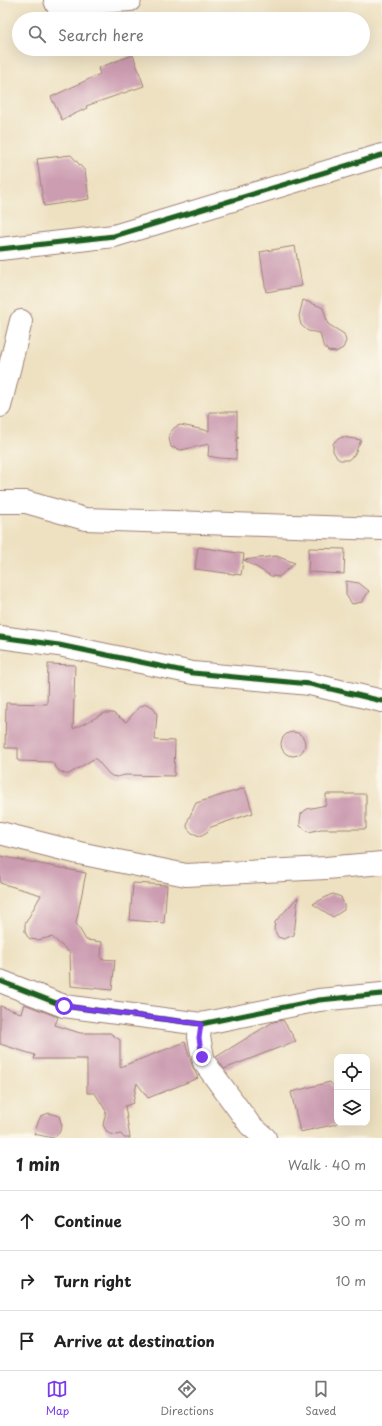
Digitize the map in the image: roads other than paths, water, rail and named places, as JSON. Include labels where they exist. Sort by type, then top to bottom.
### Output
[{"type":"street","points":[[55,0],[57,5],[130,0]]},
{"type":"street","points":[[0,250],[114,236],[382,156]]},
{"type":"street","points":[[0,406],[21,321]]},
{"type":"street","points":[[0,502],[26,502],[85,519],[382,529]]},
{"type":"street","points":[[0,637],[59,645],[193,673],[310,684],[382,701]]},
{"type":"street","points":[[0,833],[79,853],[186,875],[326,868],[382,863]]},
{"type":"street","points":[[0,981],[64,1006],[201,1024],[318,1000],[382,994]]},
{"type":"street","points":[[201,1024],[199,1038],[204,1062],[250,1125],[265,1138]]}]
